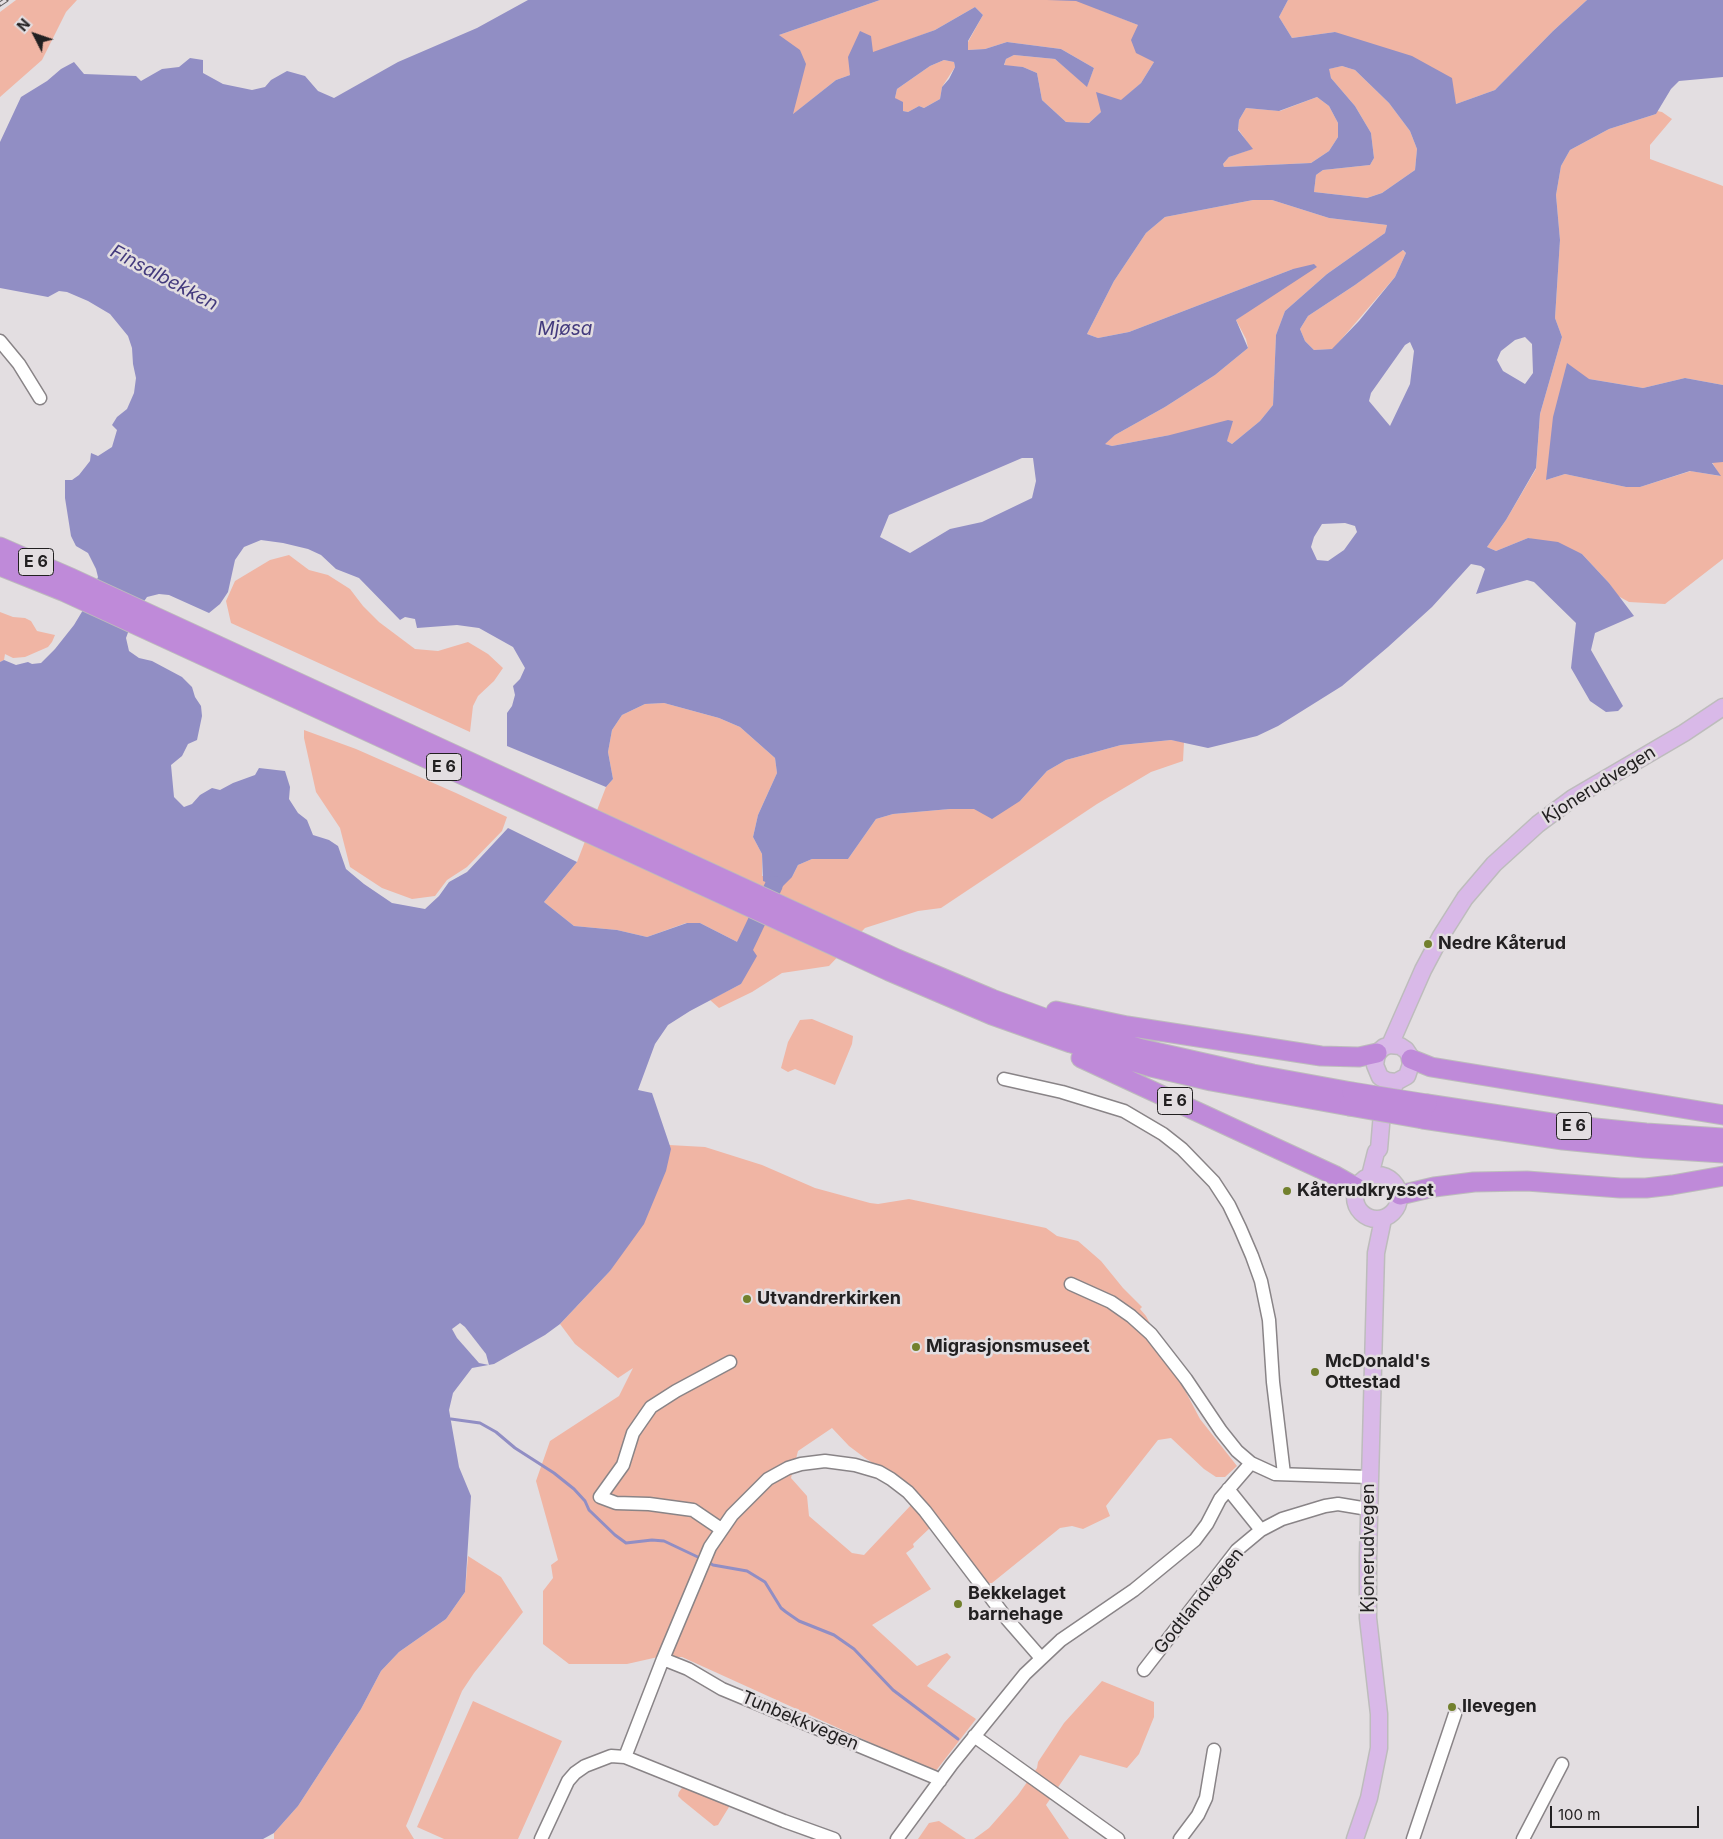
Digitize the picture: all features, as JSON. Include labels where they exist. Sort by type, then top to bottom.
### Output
[{"type":"highway","name":"E 6","points":[[0,547],[68,585],[791,918],[897,975],[992,1007],[1071,1043],[1151,1067],[1228,1084],[1351,1099],[1563,1140],[1654,1149],[1723,1153]]},
{"type":"highway","name":"E 6","points":[[0,566],[68,585]]},
{"type":"highway","name":"E 6","points":[[992,1007],[1043,1008],[1118,1024],[1321,1056],[1359,1057],[1396,1051],[1427,1066],[1723,1115]]},
{"type":"highway","name":"E 6","points":[[992,1007],[1059,1049],[1112,1071],[1334,1175],[1364,1182]]},
{"type":"highway","name":"E 6","points":[[1425,1112],[1646,1133],[1723,1138]]},
{"type":"highway","points":[[1400,1195],[1434,1187],[1474,1182],[1527,1181],[1593,1187],[1646,1188],[1723,1176]]},
{"type":"main road","name":"Kjonerudvegen","points":[[1355,1839],[1369,1798],[1378,1748],[1379,1714],[1368,1618],[1368,1509],[1376,1253],[1373,1242],[1376,1219],[1360,1211],[1356,1204],[1355,1196],[1364,1182],[1379,1149],[1382,1113],[1380,1077],[1374,1066],[1396,1051],[1401,1018],[1429,958],[1453,916],[1478,882],[1509,850],[1538,824],[1573,798],[1684,733],[1723,707]]},
{"type":"main road","name":"Kjonerudvegen","points":[[1382,1113],[1396,1082],[1407,1076],[1411,1068],[1396,1051]]},
{"type":"main road","points":[[1380,1077],[1387,1081],[1396,1082]]},
{"type":"main road","name":"Kjonerudvegen","points":[[1379,1149],[1382,1153],[1387,1177],[1398,1188],[1400,1195]]},
{"type":"main road","points":[[1364,1182],[1379,1175],[1387,1177]]},
{"type":"main road","points":[[1376,1219],[1394,1213],[1400,1201],[1400,1195]]},
{"type":"street","points":[[0,341],[19,364],[40,398]]},
{"type":"street","points":[[1004,1079],[1062,1092],[1124,1111],[1163,1134],[1182,1149],[1214,1182],[1229,1205],[1261,1281],[1269,1320],[1273,1382],[1284,1474]]},
{"type":"street","points":[[1071,1284],[1111,1302],[1132,1316],[1151,1334],[1186,1379],[1221,1431],[1237,1451],[1251,1463],[1275,1474],[1370,1477]]},
{"type":"street","points":[[721,1529],[692,1510],[648,1504],[616,1504],[600,1497],[623,1465],[633,1433],[651,1407],[676,1391],[730,1362]]},
{"type":"street","points":[[625,1757],[662,1658],[710,1547],[732,1514],[768,1479],[788,1468],[801,1464],[825,1461],[855,1465],[878,1472],[899,1485],[916,1501],[997,1606],[1041,1658]]},
{"type":"street","points":[[897,1839],[974,1736],[1025,1674],[1061,1640],[1140,1586],[1195,1540],[1207,1524],[1220,1499],[1251,1463]]},
{"type":"street","points":[[1228,1489],[1261,1530]]},
{"type":"street","name":"Godtlandvegen","points":[[1144,1670],[1237,1550],[1261,1530],[1291,1516],[1325,1506],[1338,1504],[1368,1509]]},
{"type":"street","name":"Tunbekkvegen","points":[[662,1658],[688,1669],[722,1689],[940,1781]]},
{"type":"street","points":[[1413,1837],[1455,1714]]},
{"type":"street","points":[[974,1736],[1118,1839]]},
{"type":"street","points":[[1180,1839],[1198,1815],[1206,1798],[1214,1750]]},
{"type":"street","points":[[540,1839],[568,1781],[575,1773],[596,1760],[611,1756],[625,1757],[834,1839]]},
{"type":"street","points":[[1523,1839],[1562,1764]]},
{"type":"shaded area","points":[[16,0],[77,0],[66,12],[42,60],[0,97],[0,12]]},
{"type":"shaded area","points":[[880,0],[1076,0],[1138,25],[1154,62],[1141,83],[1121,101],[1101,112],[1089,123],[1066,122],[1042,100],[1037,73],[1023,67],[1004,66],[1006,59],[1014,55],[1055,59],[1087,86],[1094,68],[1061,49],[1007,42],[985,49],[968,50],[968,42],[983,15],[975,7],[935,30],[873,53],[850,75],[836,80],[792,115],[779,35]]},
{"type":"shaded area","points":[[1288,0],[1587,0],[1553,31],[1495,90],[1456,104],[1335,32],[1292,38],[1279,17]]},
{"type":"shaded area","points":[[944,60],[954,62],[955,67],[942,87],[940,99],[924,108],[919,106],[908,112],[903,111],[895,98],[897,89],[930,66]]},
{"type":"shaded area","points":[[1342,66],[1355,70],[1389,103],[1410,131],[1417,149],[1415,170],[1382,193],[1367,198],[1314,192],[1316,175],[1323,170],[1370,165],[1374,158],[1371,133],[1355,106],[1331,78],[1328,69]]},
{"type":"shaded area","points":[[1317,97],[1329,106],[1338,123],[1338,137],[1329,151],[1311,163],[1224,167],[1223,164],[1229,157],[1252,149],[1238,129],[1239,120],[1246,108],[1280,111]]},
{"type":"shaded area","points":[[1657,111],[1672,119],[1650,145],[1650,159],[1723,186],[1723,385],[1685,378],[1643,388],[1589,379],[1546,480],[1565,474],[1626,487],[1640,487],[1691,471],[1720,476],[1712,462],[1723,462],[1723,559],[1665,604],[1629,602],[1618,596],[1609,583],[1582,554],[1528,538],[1496,551],[1487,547],[1506,520],[1536,469],[1540,414],[1562,337],[1555,318],[1560,240],[1556,195],[1561,166],[1570,150],[1609,129],[1656,114]]},
{"type":"shaded area","points":[[1253,200],[1272,200],[1329,218],[1387,225],[1385,233],[1327,274],[1285,311],[1276,335],[1273,405],[1260,421],[1232,444],[1227,441],[1170,435],[1112,446],[1105,444],[1115,435],[1165,407],[1215,375],[1248,348],[1246,339],[1236,320],[1254,307],[1293,269],[1129,332],[1098,338],[1087,334],[1114,281],[1146,233],[1165,217]]},
{"type":"shaded area","points":[[1402,250],[1406,253],[1395,277],[1333,349],[1314,350],[1305,341],[1300,329],[1308,316],[1355,285]]},
{"type":"shaded area","points":[[289,555],[309,570],[328,575],[350,589],[379,622],[415,649],[438,651],[468,642],[488,654],[503,668],[494,681],[478,696],[473,706],[470,732],[231,623],[226,601],[235,581],[270,560]]},
{"type":"shaded area","points":[[0,612],[31,621],[37,631],[55,635],[52,642],[48,647],[25,657],[13,658],[5,654],[4,660],[0,662]]},
{"type":"shaded area","points":[[664,703],[719,718],[740,727],[775,758],[777,773],[758,815],[753,837],[762,854],[762,876],[792,877],[798,865],[812,859],[848,859],[876,819],[893,814],[974,809],[1020,801],[1047,771],[1066,760],[1121,745],[1171,740],[1184,742],[1183,761],[1151,772],[1097,804],[941,908],[918,911],[865,928],[829,966],[782,973],[752,992],[719,1008],[710,1000],[741,984],[753,950],[700,923],[686,923],[647,937],[617,930],[574,926],[544,902],[577,862],[606,787],[613,779],[608,752],[612,730],[622,715],[645,704]]},
{"type":"shaded area","points":[[304,730],[356,749],[507,817],[502,831],[467,867],[447,880],[435,896],[412,899],[382,888],[350,867],[340,828],[316,792],[304,738]]},
{"type":"shaded area","points":[[812,1019],[853,1036],[852,1044],[835,1085],[795,1069],[788,1072],[781,1068],[788,1042],[800,1020]]},
{"type":"shaded area","points":[[669,1145],[705,1147],[762,1165],[815,1188],[870,1203],[878,1204],[909,1199],[1046,1228],[1057,1236],[1078,1241],[1101,1261],[1123,1288],[1142,1307],[1140,1309],[1146,1316],[1200,1419],[1237,1466],[1225,1477],[1216,1477],[1204,1469],[1171,1438],[1158,1440],[1106,1506],[1110,1516],[1083,1529],[1072,1526],[1060,1528],[992,1583],[985,1583],[916,1491],[849,1446],[832,1428],[798,1451],[791,1478],[807,1496],[809,1516],[852,1553],[864,1555],[912,1504],[932,1526],[913,1544],[914,1547],[906,1553],[931,1589],[872,1625],[917,1666],[947,1653],[951,1657],[927,1686],[976,1719],[935,1772],[682,1657],[658,1657],[627,1664],[569,1664],[543,1644],[543,1591],[553,1578],[551,1565],[558,1560],[536,1481],[550,1441],[619,1396],[633,1368],[618,1378],[575,1344],[560,1324],[610,1271]]},
{"type":"shaded area","points":[[468,1556],[501,1577],[523,1612],[474,1673],[462,1691],[406,1826],[414,1839],[274,1839],[274,1833],[298,1806],[361,1709],[381,1671],[399,1652],[446,1619],[465,1592]]},
{"type":"shaded area","points":[[1102,1681],[1154,1702],[1154,1717],[1139,1754],[1127,1768],[1080,1755],[1046,1805],[1069,1839],[974,1839],[989,1828],[1018,1795],[1064,1723]]},
{"type":"shaded area","points":[[473,1701],[562,1741],[518,1839],[444,1839],[417,1827]]},
{"type":"shaded area","points":[[682,1788],[687,1788],[728,1804],[729,1807],[718,1825],[714,1826],[678,1796]]},
{"type":"shaded area","points":[[939,1821],[966,1839],[918,1839],[929,1823]]},
{"type":"water","name":"Mjøsa","points":[[528,0],[880,0],[779,35],[800,50],[806,64],[793,114],[836,80],[850,75],[848,57],[860,31],[871,36],[873,52],[935,30],[975,7],[983,15],[968,41],[968,50],[985,49],[1007,42],[1061,49],[1094,68],[1087,87],[1055,59],[1014,55],[1006,59],[1004,65],[1023,67],[1037,73],[1042,100],[1066,122],[1089,123],[1101,112],[1096,92],[1121,100],[1141,83],[1154,62],[1136,53],[1131,40],[1138,25],[1076,1],[1047,0],[1288,0],[1279,17],[1292,38],[1335,32],[1412,56],[1452,78],[1456,104],[1495,90],[1553,31],[1587,0],[1723,0],[1723,77],[1679,81],[1671,89],[1656,114],[1609,129],[1570,150],[1561,166],[1556,195],[1560,240],[1555,318],[1562,337],[1540,414],[1536,468],[1506,520],[1487,547],[1496,551],[1528,538],[1558,542],[1582,554],[1609,583],[1634,616],[1595,633],[1591,650],[1623,706],[1618,711],[1606,712],[1590,701],[1571,668],[1576,623],[1534,582],[1527,580],[1476,594],[1485,569],[1471,564],[1432,607],[1342,686],[1278,726],[1257,736],[1208,748],[1171,740],[1121,745],[1066,760],[1047,771],[1020,801],[992,819],[974,809],[950,809],[893,814],[876,819],[848,859],[812,859],[798,865],[792,877],[781,888],[763,881],[762,854],[753,837],[758,815],[777,773],[775,758],[740,727],[719,718],[664,703],[645,704],[622,715],[612,730],[608,752],[613,779],[606,787],[507,746],[507,713],[512,706],[515,695],[513,686],[520,679],[525,668],[513,647],[479,628],[457,625],[417,628],[415,619],[405,617],[400,620],[359,578],[336,569],[321,555],[308,549],[261,540],[244,547],[235,560],[228,592],[220,604],[209,613],[169,595],[159,594],[147,597],[134,616],[126,638],[129,651],[139,658],[152,661],[182,677],[192,687],[195,697],[201,706],[202,716],[197,740],[188,744],[182,756],[171,765],[174,797],[184,807],[192,804],[200,795],[212,788],[220,790],[255,775],[259,768],[285,771],[290,787],[289,799],[298,813],[307,820],[313,835],[329,840],[338,846],[346,869],[392,903],[425,909],[439,896],[449,882],[467,872],[508,828],[577,862],[544,902],[574,926],[617,930],[647,937],[687,923],[700,923],[753,950],[757,956],[741,984],[668,1025],[655,1044],[638,1090],[652,1093],[671,1149],[666,1171],[644,1224],[610,1271],[560,1324],[545,1335],[494,1364],[472,1368],[453,1393],[449,1410],[459,1467],[471,1496],[465,1592],[446,1619],[399,1652],[381,1671],[361,1709],[298,1806],[274,1833],[263,1839],[0,1839],[0,662],[4,660],[16,665],[28,662],[32,664],[41,663],[74,625],[86,605],[98,577],[88,553],[76,546],[71,536],[65,498],[65,480],[72,480],[79,475],[90,461],[91,453],[98,456],[112,447],[117,430],[112,425],[117,417],[127,409],[134,393],[136,378],[132,348],[128,336],[110,314],[88,301],[67,292],[59,291],[48,297],[0,288],[0,142],[21,97],[74,62],[84,74],[136,76],[141,81],[162,69],[179,67],[190,58],[203,60],[203,73],[223,84],[252,90],[265,87],[271,80],[287,71],[305,76],[318,91],[334,98],[398,62],[477,28]],"holes":[[[944,60],[954,62],[955,67],[949,79],[942,87],[940,99],[924,108],[919,106],[908,112],[903,111],[903,102],[895,98],[897,89],[930,66]],[[1342,66],[1355,70],[1389,103],[1410,131],[1417,149],[1415,170],[1382,193],[1367,198],[1314,192],[1316,175],[1323,170],[1370,165],[1374,158],[1371,133],[1355,106],[1331,78],[1329,69]],[[1317,97],[1329,106],[1338,123],[1338,137],[1329,151],[1311,163],[1224,167],[1223,164],[1229,157],[1253,149],[1238,130],[1239,120],[1246,108],[1279,111]],[[1253,200],[1272,200],[1329,218],[1387,225],[1385,233],[1327,274],[1285,311],[1276,335],[1273,405],[1260,421],[1232,444],[1227,441],[1233,421],[1228,420],[1170,435],[1112,446],[1105,444],[1115,435],[1165,407],[1215,375],[1248,348],[1236,320],[1317,267],[1314,264],[1293,269],[1129,332],[1098,338],[1087,334],[1114,281],[1146,233],[1165,217]],[[1403,250],[1406,253],[1395,277],[1359,321],[1332,349],[1314,350],[1305,341],[1300,329],[1308,316]],[[1525,337],[1532,344],[1533,373],[1525,384],[1503,371],[1497,360],[1501,351],[1515,340]],[[1410,342],[1414,351],[1410,384],[1390,426],[1369,401],[1371,393],[1405,345]],[[1022,458],[1033,458],[1036,481],[1032,498],[982,522],[950,529],[910,553],[880,537],[889,515]],[[1345,523],[1355,526],[1357,532],[1344,550],[1328,561],[1317,560],[1311,547],[1314,537],[1322,524]]]},
{"type":"water","points":[[1567,363],[1589,379],[1643,388],[1685,378],[1723,385],[1723,462],[1712,463],[1721,476],[1690,471],[1640,487],[1626,487],[1565,474],[1546,480],[1553,417]]},
{"type":"pier","points":[[460,1323],[486,1354],[489,1365],[479,1363],[457,1338],[452,1329]]},
{"type":"waterway","points":[[745,946],[774,885]]},
{"type":"waterway","points":[[451,1419],[480,1423],[496,1432],[515,1448],[554,1473],[574,1489],[585,1501],[589,1510],[626,1543],[652,1540],[664,1541],[702,1559]]},
{"type":"waterway","points":[[708,1562],[713,1565],[747,1571],[765,1582],[781,1608],[799,1621],[834,1635],[854,1649],[893,1690],[958,1739]]},
{"type":"railway","points":[[0,4],[6,0]]},
{"type":"place","name":"Nedre Kåterud","points":[[1428,944]]},
{"type":"place","name":"Kåterudkrysset","points":[[1287,1191]]},
{"type":"place","name":"Utvandrerkirken","points":[[747,1299]]},
{"type":"place","name":"Migrasjonsmuseet","points":[[916,1347]]},
{"type":"place","name":"McDonald's Ottestad","points":[[1315,1372]]},
{"type":"place","name":"Bekkelaget barnehage","points":[[958,1604]]},
{"type":"place","name":"Ilevegen","points":[[1452,1707]]},
{"type":"water label","name":"Finsalbekken","points":[[164,278]]}]
